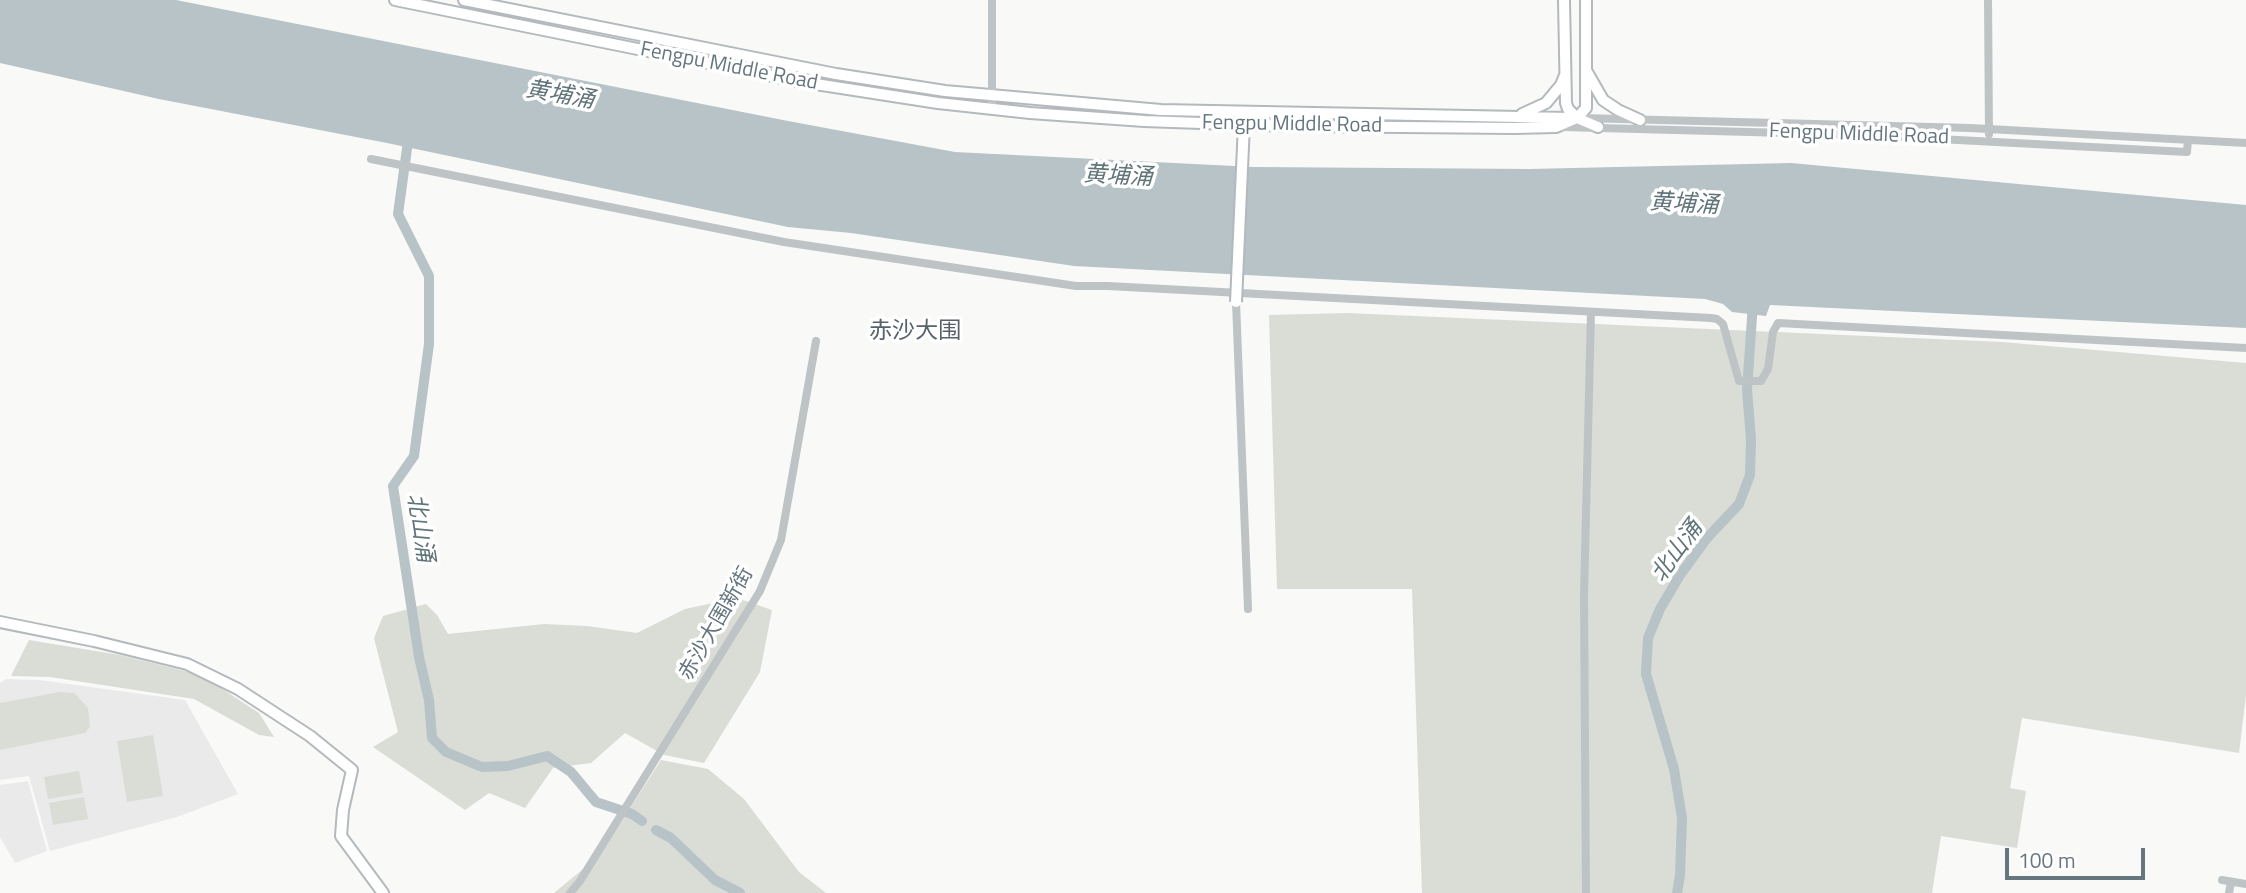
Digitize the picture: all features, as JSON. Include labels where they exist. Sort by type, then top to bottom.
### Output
[{"type":"street","name":"Fengpu Middle Road","points":[[395,0],[835,88],[992,109],[1144,121],[1598,127],[1989,140],[2187,152],[2188,140]]},
{"type":"street","name":"Fengpu Middle Road","points":[[464,0],[836,74],[992,96],[1079,104],[1196,111],[1989,129],[2246,143]]},
{"type":"street","points":[[992,0],[992,109]]},
{"type":"street","points":[[1564,0],[1566,103],[1577,118],[1598,127]]},
{"type":"street","points":[[1556,127],[1577,118],[1586,108],[1586,0]]},
{"type":"street","points":[[1989,0],[1989,140]]},
{"type":"street","points":[[475,17],[477,1]]},
{"type":"street","points":[[1514,117],[1546,103],[1561,85],[1566,72]]},
{"type":"street","points":[[1587,72],[1604,100],[1640,120]]},
{"type":"street","points":[[1244,124],[1236,302],[1248,609]]},
{"type":"street","points":[[371,159],[784,242],[1076,286],[1717,319],[1723,324],[1727,335],[1739,381],[1761,381],[1768,369],[1773,332],[1778,323],[2246,348]]},
{"type":"street","points":[[1586,893],[1584,596],[1591,312]]},
{"type":"street","name":"赤沙大围新街","points":[[570,893],[760,591],[781,540],[816,341]]},
{"type":"street","points":[[0,622],[187,664],[217,677],[253,698],[310,736],[352,769],[341,823],[343,840],[383,893]]},
{"type":"street","points":[[2230,893],[2227,881],[2246,884]]},
{"type":"shaded area","points":[[1347,313],[2002,342],[2246,363],[2246,695],[2239,753],[2022,718],[2010,788],[2026,791],[2017,848],[1941,836],[1932,893],[1422,893],[1412,589],[1277,589],[1269,315]]},
{"type":"shaded area","points":[[737,598],[772,610],[760,672],[704,763],[664,755],[625,733],[591,763],[553,768],[525,808],[489,793],[465,810],[373,747],[398,732],[374,638],[383,616],[426,604],[437,615],[448,634],[544,624],[587,626],[637,633],[685,609]]},
{"type":"shaded area","points":[[29,640],[120,655],[201,675],[259,713],[274,737],[259,735],[194,699],[50,677],[11,676]]},
{"type":"shaded area","points":[[6,679],[40,680],[185,700],[238,794],[177,817],[50,851],[29,776],[0,780],[0,683]]},
{"type":"shaded area","points":[[60,692],[74,693],[88,708],[90,727],[85,733],[0,750],[0,703]]},
{"type":"shaded area","points":[[153,735],[163,796],[127,802],[117,741]]},
{"type":"shaded area","points":[[661,760],[708,769],[744,799],[799,872],[826,893],[554,893],[600,855]]},
{"type":"shaded area","points":[[79,771],[83,793],[48,799],[44,777]]},
{"type":"shaded area","points":[[28,781],[47,851],[15,863],[0,837],[0,785]]},
{"type":"shaded area","points":[[84,797],[88,819],[53,825],[49,803]]},
{"type":"water","name":"黄埔涌","points":[[0,0],[176,0],[955,152],[1254,167],[1530,169],[1791,163],[2246,205],[2246,328],[1770,305],[1766,316],[1732,312],[1723,304],[1705,299],[1074,266],[851,233],[788,227],[387,143],[159,99],[0,63]]},
{"type":"waterway","name":"北山涌","points":[[409,134],[398,214],[429,276],[429,344],[414,456],[393,486],[419,657],[429,700],[432,738],[446,752],[482,767],[508,766],[547,756],[571,772],[596,802],[632,814],[642,821]]},
{"type":"waterway","name":"北山涌","points":[[1677,893],[1682,818],[1674,769],[1646,674],[1648,638],[1660,609],[1680,575],[1707,538],[1739,504],[1750,475],[1751,439],[1747,390],[1753,303]]},
{"type":"waterway","name":"北山涌","points":[[656,830],[671,838],[715,880],[740,893]]},
{"type":"district","name":"赤沙大围","points":[[915,332]]}]
